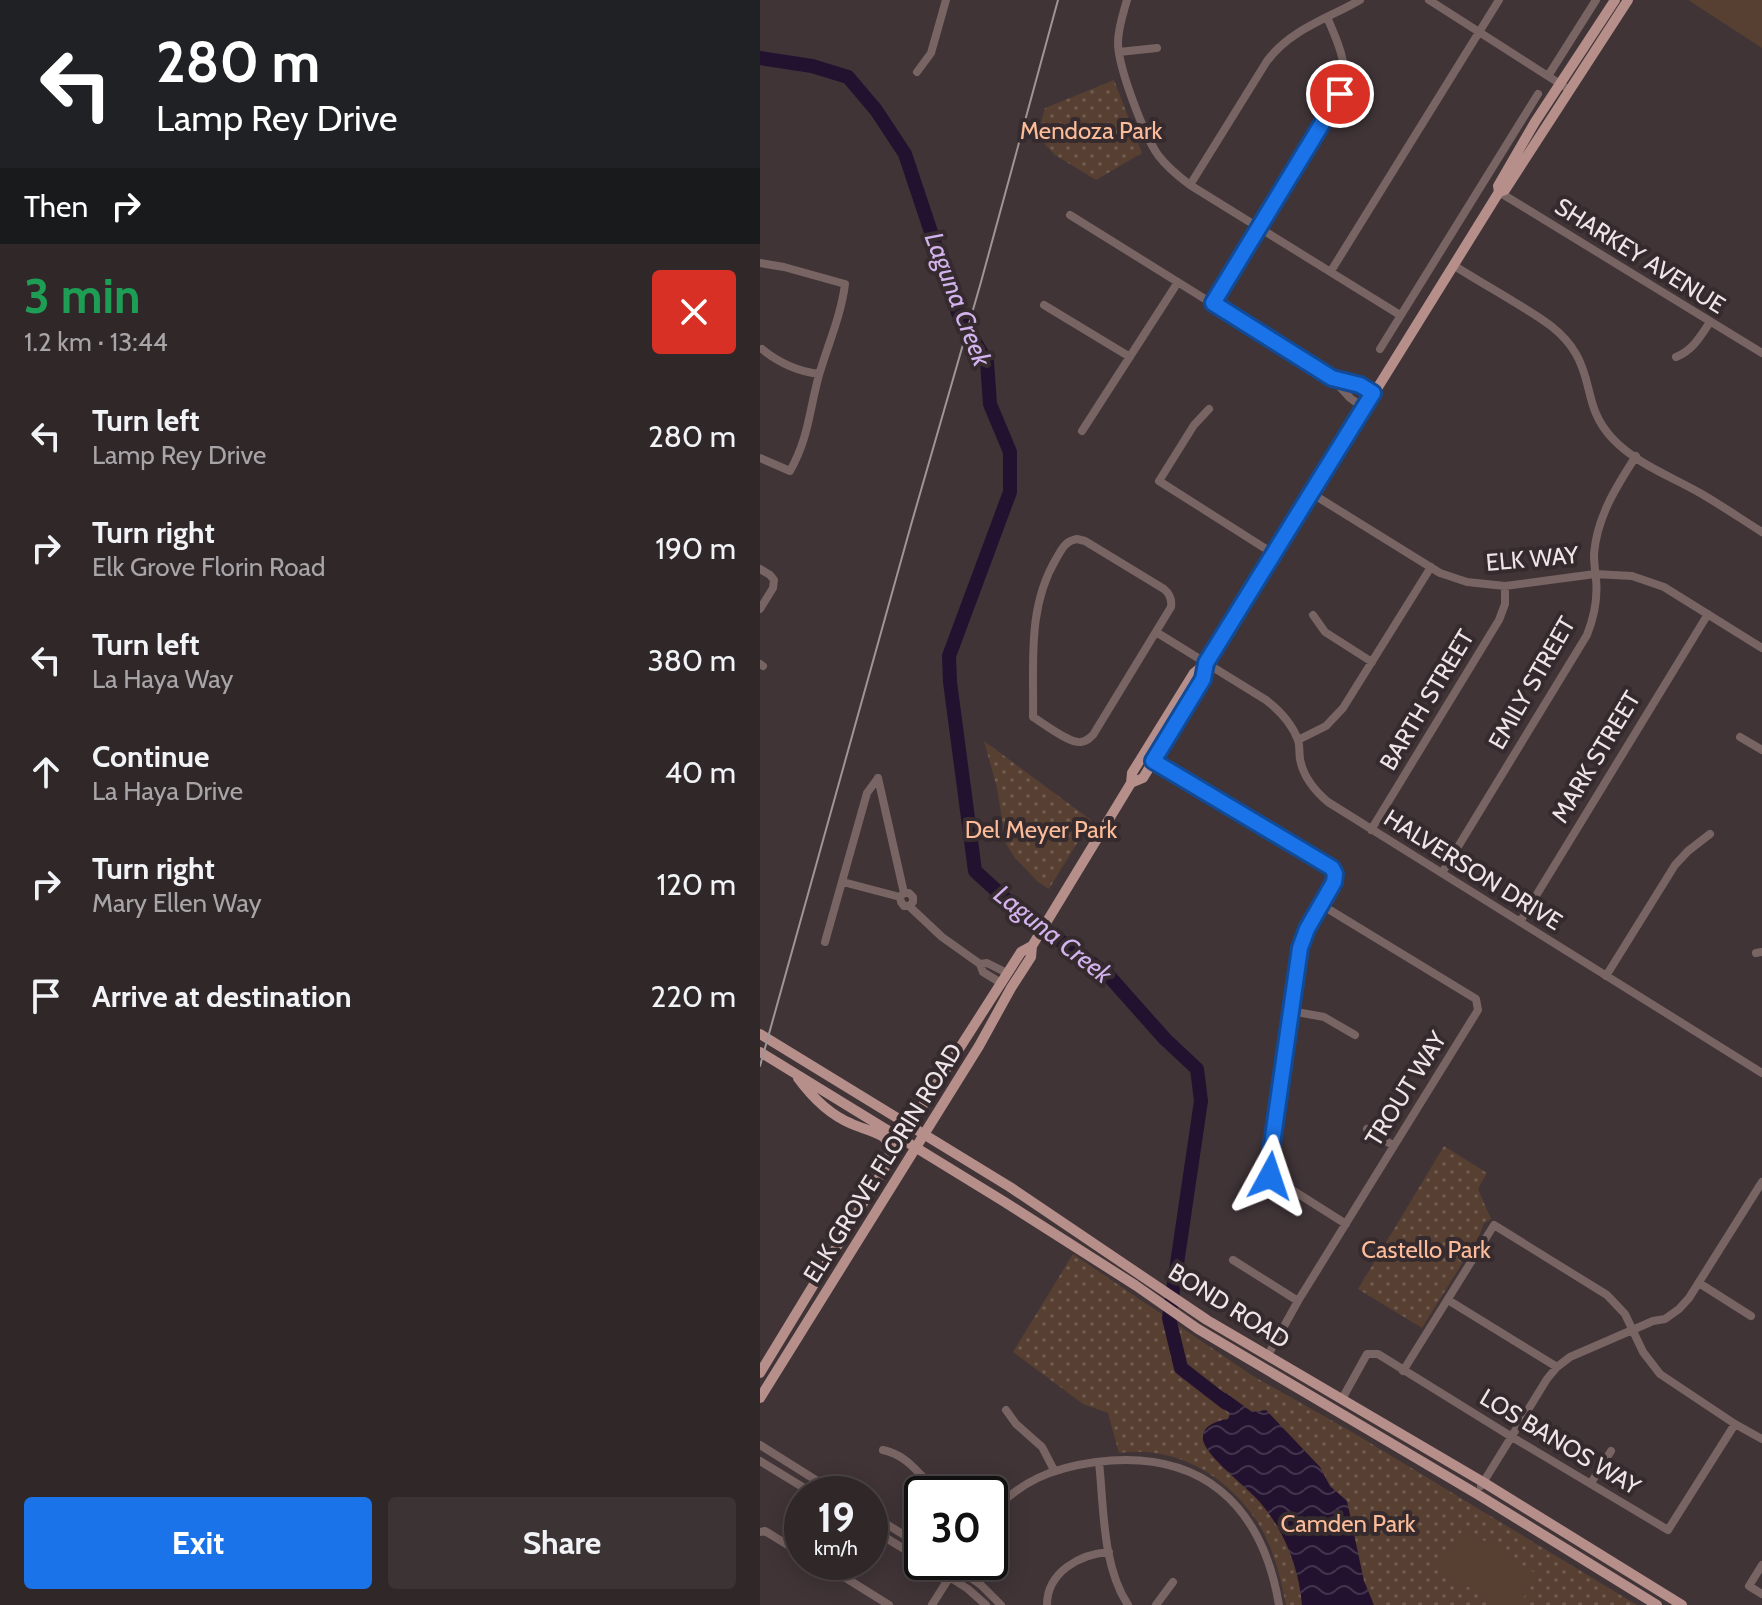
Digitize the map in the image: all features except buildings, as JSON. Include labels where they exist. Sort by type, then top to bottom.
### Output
[{"type":"main road","name":"ELK GROVE FLORIN ROAD","points":[[760,1398],[1031,957],[1032,946],[1131,783],[1132,773],[1170,710],[1194,673],[1206,663],[1499,192],[1505,190],[1615,0]]},
{"type":"main road","name":"ELK GROVE FLORIN ROAD","points":[[1499,192],[1498,186],[1535,122],[1628,0]]},
{"type":"main road","name":"ELK GROVE FLORIN ROAD","points":[[1131,783],[1143,778],[1203,679],[1206,663]]},
{"type":"main road","name":"ELK GROVE FLORIN ROAD","points":[[760,1373],[1004,978],[1021,952],[1032,946]]},
{"type":"main road","points":[[998,1012],[998,1000],[1011,978],[1004,978]]},
{"type":"main road","name":"BOND ROAD","points":[[760,1034],[1010,1187],[1207,1320],[1483,1482],[1682,1605]]},
{"type":"main road","name":"BOND ROAD","points":[[760,1052],[1072,1245],[1198,1329],[1657,1605]]},
{"type":"main road","points":[[795,1073],[808,1092],[830,1111],[884,1138],[890,1148],[890,1160]]},
{"type":"main road","points":[[1072,1245],[1080,1244],[1118,1268],[1145,1277]]},
{"type":"main road","points":[[813,1312],[810,1303],[816,1294],[816,1282]]},
{"type":"main road","points":[[778,1370],[783,1348],[792,1331],[791,1322]]},
{"type":"street","points":[[917,72],[931,53],[946,0]]},
{"type":"street","points":[[1127,0],[1120,25],[1119,52],[1124,74],[1153,147],[1169,168],[1190,185],[1400,315]]},
{"type":"street","points":[[1190,185],[1271,55],[1288,38],[1360,0]]},
{"type":"street","points":[[1429,0],[1565,86]]},
{"type":"street","points":[[1331,271],[1499,0]]},
{"type":"street","points":[[1548,76],[1596,0]]},
{"type":"street","points":[[1213,303],[1343,86],[1344,62],[1327,17]]},
{"type":"street","points":[[1119,52],[1157,48]]},
{"type":"street","points":[[1380,349],[1538,94]]},
{"type":"street","points":[[1525,116],[1535,122]]},
{"type":"street","name":"SHARKEY AVENUE","points":[[1499,192],[1762,353]]},
{"type":"street","points":[[1070,215],[1332,378],[1364,408]]},
{"type":"street","points":[[760,263],[845,284],[839,314],[819,374],[806,435],[790,471],[760,458]]},
{"type":"street","points":[[1453,265],[1560,333],[1579,360],[1600,422],[1615,441],[1676,482],[1762,532]]},
{"type":"street","points":[[1082,431],[1178,282]]},
{"type":"street","points":[[1044,305],[1130,357]]},
{"type":"street","points":[[1676,357],[1691,349],[1710,322]]},
{"type":"street","points":[[762,349],[785,365],[819,374]]},
{"type":"street","points":[[1332,378],[1360,385],[1373,393]]},
{"type":"street","points":[[1209,409],[1194,425],[1159,481],[1274,554]]},
{"type":"street","name":"EMILY STREET","points":[[1442,873],[1580,649],[1591,626],[1597,593],[1594,554],[1599,525],[1611,497],[1636,456]]},
{"type":"street","name":"ELK WAY","points":[[1311,493],[1449,577],[1505,586],[1595,574],[1623,574],[1664,587],[1762,648]]},
{"type":"street","points":[[1070,541],[1085,541],[1167,592],[1171,607],[1156,632],[1087,741],[1075,742],[1033,717],[1036,611],[1047,576],[1070,541]]},
{"type":"street","points":[[1298,740],[1320,730],[1338,715],[1431,567]]},
{"type":"street","points":[[760,569],[774,580],[773,588],[760,609]]},
{"type":"street","name":"BARTH STREET","points":[[1371,830],[1499,620],[1505,604],[1505,586]]},
{"type":"street","name":"MARK STREET","points":[[1520,922],[1708,614]]},
{"type":"street","points":[[1313,615],[1325,632],[1372,662]]},
{"type":"street","name":"HALVERSON DRIVE","points":[[1156,632],[1271,704],[1283,716],[1298,740],[1300,761],[1306,777],[1328,802],[1762,1073]]},
{"type":"street","points":[[1740,737],[1762,750]]},
{"type":"street","points":[[1153,761],[1332,868],[1335,874],[1334,882],[1302,940],[1269,1165],[1270,1176],[1346,1224]]},
{"type":"street","points":[[825,942],[867,793],[878,778],[902,905],[909,906],[942,937],[980,964],[987,963],[1004,978]]},
{"type":"street","points":[[1606,976],[1675,865],[1710,834]]},
{"type":"street","points":[[843,882],[902,895]]},
{"type":"street","name":"TROUT WAY","points":[[1268,1355],[1298,1301],[1478,1010],[1476,999],[1320,904]]},
{"type":"street","points":[[1291,1011],[1324,1017],[1355,1035]]},
{"type":"street","points":[[1367,1129],[1394,1146]]},
{"type":"street","points":[[1477,1494],[1557,1367],[1577,1353],[1653,1321],[1665,1319],[1684,1304],[1762,1182]]},
{"type":"street","points":[[1403,1371],[1494,1225],[1607,1295],[1619,1307],[1643,1352],[1660,1374],[1762,1439]]},
{"type":"street","points":[[1233,1260],[1298,1301]]},
{"type":"street","points":[[1699,1283],[1751,1316]]},
{"type":"street","points":[[1448,1300],[1557,1367]]},
{"type":"street","name":"LOS BANOS WAY","points":[[1342,1399],[1367,1354],[1378,1354],[1668,1530],[1735,1424]]},
{"type":"street","points":[[1006,1410],[1016,1424],[1042,1447],[1054,1470]]},
{"type":"street","points":[[760,1445],[809,1476]]},
{"type":"street","points":[[883,1450],[908,1461],[921,1476]]},
{"type":"street","points":[[1591,1483],[1611,1451]]},
{"type":"street","points":[[1008,1497],[1054,1470],[1099,1462],[1150,1460],[1197,1475],[1222,1492],[1244,1514],[1260,1540],[1279,1605]]},
{"type":"street","points":[[760,1461],[785,1476]]},
{"type":"street","points":[[1099,1462],[1114,1579],[1128,1605]]},
{"type":"street","points":[[760,1532],[765,1531],[784,1543]]},
{"type":"street","points":[[1047,1605],[1053,1583],[1070,1565],[1084,1557],[1109,1552]]},
{"type":"street","points":[[1762,1565],[1749,1586],[1762,1594]]},
{"type":"street","points":[[849,1580],[889,1605]]},
{"type":"street","points":[[932,1605],[948,1580]]},
{"type":"street","points":[[955,1580],[986,1605]]},
{"type":"street","points":[[975,1580],[1001,1605]]},
{"type":"street","points":[[1156,1605],[1173,1582]]},
{"type":"green space","points":[[1688,0],[1762,0],[1762,48]]},
{"type":"green space","name":"Mendoza Park","points":[[1114,80],[1142,153],[1096,180],[1055,155],[1037,136],[1045,108]]},
{"type":"green space","name":"Del Meyer Park","points":[[984,741],[1091,820],[1049,889],[1015,858],[1006,844],[997,788]]},
{"type":"green space","name":"Castello Park","points":[[1444,1146],[1487,1173],[1478,1189],[1491,1219],[1484,1223],[1422,1328],[1358,1289]]},
{"type":"green space","name":"Camden Park","points":[[1073,1254],[1253,1376],[1352,1432],[1637,1605],[1286,1605],[1266,1537],[1242,1501],[1227,1487],[1212,1475],[1177,1458],[1159,1453],[1119,1453],[1108,1413],[1083,1404],[1013,1352]]},
{"type":"green space","points":[[1464,1528],[1538,1575],[1519,1605],[1497,1605],[1438,1568]]},
{"type":"water","points":[[1213,1393],[1226,1393],[1252,1412],[1266,1410],[1320,1467],[1330,1486],[1347,1501],[1364,1581],[1374,1605],[1302,1605],[1293,1562],[1275,1522],[1257,1499],[1218,1462],[1203,1440],[1207,1428],[1228,1419],[1230,1414],[1217,1402]]},
{"type":"waterway","name":"Laguna Creek","points":[[760,58],[812,66],[848,77],[876,110],[905,154],[958,313],[987,362],[990,404],[1010,452],[1010,492],[949,656],[975,871],[1020,912],[1108,975],[1165,1039],[1197,1069],[1201,1101],[1169,1318],[1181,1368],[1226,1403]]},
{"type":"railway","points":[[760,1066],[1058,0]]},
{"type":"route","points":[[1270,1176],[1269,1165],[1300,948],[1307,929],[1334,882],[1335,874],[1332,868],[1153,761],[1203,679],[1206,663],[1373,393],[1360,385],[1332,378],[1213,303],[1340,94]]}]
